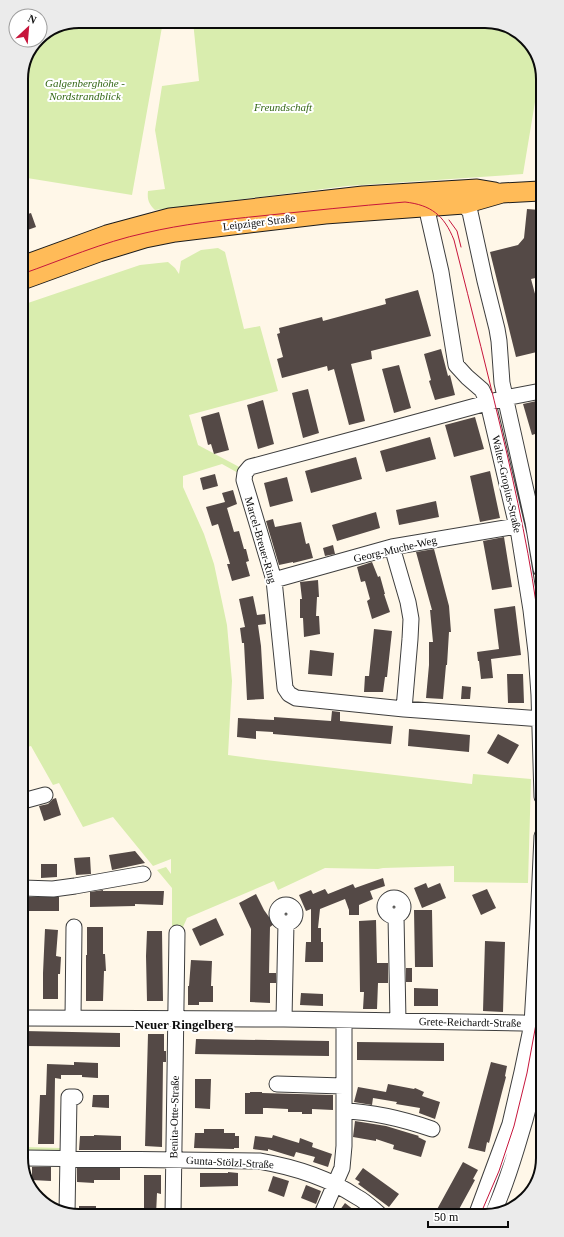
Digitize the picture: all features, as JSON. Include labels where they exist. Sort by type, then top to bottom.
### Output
[{"type":"main road","name":"Leipziger Straße","points":[[28,264],[107,235],[170,218],[363,196],[477,189],[502,193],[536,191]]},
{"type":"main road","name":"Leipziger Straße","points":[[28,278],[105,250],[145,238],[175,232],[325,214],[464,204],[502,193]]},
{"type":"street","name":"Walter-Gropius-Straße","points":[[446,190],[464,204],[470,212],[497,329],[502,383],[536,540]]},
{"type":"street","points":[[426,206],[428,202],[446,190]]},
{"type":"street","name":"Walter-Gropius-Straße","points":[[426,206],[441,272],[456,365],[482,390],[488,403],[517,526],[527,579],[536,652]]},
{"type":"street","name":"Marcel-Breuer-Ring","points":[[536,391],[505,398],[250,467],[245,473],[244,480],[274,580],[285,688],[289,694],[296,698],[404,709],[536,719]]},
{"type":"street","name":"Georg-Muche-Weg","points":[[274,580],[392,547],[517,526]]},
{"type":"street","points":[[392,547],[408,602],[411,619],[404,709]]},
{"type":"street","points":[[28,799],[45,794]]},
{"type":"street","points":[[28,888],[75,886],[143,874]]},
{"type":"street","points":[[396,916],[398,1021]]},
{"type":"street","points":[[284,1019],[286,923]]},
{"type":"street","points":[[73,1018],[74,927]]},
{"type":"street","points":[[175,1019],[177,933]]},
{"type":"street","name":"Grete-Reichardt-Straße","points":[[28,1018],[284,1019],[536,1024]]},
{"type":"street","name":"Benita-Otte-Straße","points":[[173,1209],[175,1019]]},
{"type":"street","points":[[324,1209],[342,1168],[344,1111],[344,1021]]},
{"type":"street","points":[[478,1209],[510,1124],[522,1072],[536,1027]]},
{"type":"street","points":[[495,1208],[508,1175],[536,1079]]},
{"type":"street","points":[[277,1084],[343,1086]]},
{"type":"street","points":[[67,1207],[69,1097],[75,1097]]},
{"type":"street","points":[[344,1111],[388,1116],[432,1129]]},
{"type":"street","name":"Gunta-Stölzl-Straße","points":[[28,1158],[260,1161],[309,1173],[336,1184],[358,1197],[373,1209]]},
{"type":"green space","name":"Galgenberghöhe - Nordstrandblick","points":[[162,28],[132,195],[28,178],[28,75],[32,59],[39,48],[48,48],[48,39],[59,32],[69,29]]},
{"type":"green space","name":"Freundschaft","points":[[194,28],[489,28],[511,35],[526,48],[531,56],[536,72],[536,96],[523,174],[347,186],[155,210],[149,202],[148,191],[165,189],[155,130],[162,86],[199,81]]},
{"type":"green space","points":[[218,248],[225,252],[244,329],[260,326],[278,391],[189,415],[198,445],[243,469],[240,474],[222,464],[183,476],[183,487],[204,534],[214,564],[227,625],[232,681],[228,755],[472,784],[473,774],[531,779],[528,883],[454,882],[454,866],[378,869],[325,868],[278,890],[274,881],[187,918],[183,927],[172,927],[172,888],[157,870],[166,867],[171,874],[171,859],[153,866],[113,817],[83,827],[59,783],[53,785],[31,746],[28,747],[28,303],[140,265],[168,262],[179,274],[181,261],[201,250]]},
{"type":"green space","points":[[28,1147],[61,1148],[58,1152],[28,1154]]},
{"type":"building","points":[[527,209],[536,210],[536,278],[531,279],[536,298],[536,352],[516,357],[490,252],[518,245],[524,238]]},
{"type":"building","points":[[31,213],[36,227],[28,230],[28,214]]},
{"type":"building","points":[[418,290],[431,336],[371,351],[372,359],[351,364],[365,421],[349,425],[334,369],[328,371],[327,366],[282,378],[277,359],[283,357],[277,334],[280,333],[279,328],[322,317],[323,321],[386,304],[385,299]]},
{"type":"building","points":[[441,349],[455,395],[435,400],[429,381],[431,380],[424,354]]},
{"type":"building","points":[[399,365],[411,408],[394,413],[382,369]]},
{"type":"building","points":[[308,389],[319,433],[303,438],[292,393]]},
{"type":"building","points":[[263,400],[274,444],[258,449],[247,405]]},
{"type":"building","points":[[536,401],[536,434],[532,435],[523,404]]},
{"type":"building","points":[[219,412],[229,450],[214,454],[211,444],[208,445],[201,417]]},
{"type":"building","points":[[475,417],[484,449],[454,457],[445,425]]},
{"type":"building","points":[[430,437],[436,459],[386,472],[380,451]]},
{"type":"building","points":[[356,457],[362,479],[311,493],[305,471]]},
{"type":"building","points":[[490,471],[500,518],[480,522],[470,476]]},
{"type":"building","points":[[215,474],[218,486],[203,490],[200,478]]},
{"type":"building","points":[[287,477],[293,501],[270,507],[264,483]]},
{"type":"building","points":[[233,490],[237,504],[227,508],[234,532],[239,531],[244,549],[246,549],[249,561],[246,562],[250,576],[232,581],[227,564],[230,564],[218,524],[212,526],[206,507],[225,502],[222,493]]},
{"type":"building","points":[[436,501],[439,517],[399,525],[396,510]]},
{"type":"building","points":[[376,512],[380,528],[337,541],[332,525]]},
{"type":"building","points":[[273,519],[275,527],[301,522],[306,544],[309,543],[313,558],[279,565],[266,521]]},
{"type":"building","points":[[504,537],[512,587],[492,590],[483,541]]},
{"type":"building","points":[[333,545],[335,554],[325,556],[323,548]]},
{"type":"building","points":[[434,549],[449,606],[451,632],[449,632],[443,699],[426,698],[429,665],[429,642],[433,642],[430,610],[432,610],[416,552]]},
{"type":"building","points":[[372,562],[378,577],[380,576],[390,612],[372,619],[367,601],[370,599],[365,581],[361,582],[357,567]]},
{"type":"building","points":[[318,580],[319,597],[317,597],[316,616],[319,616],[320,634],[304,637],[303,618],[300,618],[300,599],[302,599],[300,582]]},
{"type":"building","points":[[253,596],[257,615],[265,614],[266,624],[258,625],[261,646],[264,699],[247,700],[244,643],[242,643],[240,628],[245,627],[239,599]]},
{"type":"building","points":[[515,606],[521,655],[491,659],[493,678],[481,679],[477,652],[499,649],[494,609]]},
{"type":"building","points":[[374,629],[392,631],[387,677],[385,677],[383,692],[364,692],[365,676],[369,676]]},
{"type":"building","points":[[310,650],[334,653],[332,676],[308,674]]},
{"type":"building","points":[[507,674],[523,674],[524,703],[508,703]]},
{"type":"building","points":[[462,686],[471,687],[470,699],[461,699]]},
{"type":"building","points":[[332,711],[340,712],[340,721],[393,726],[391,744],[273,734],[273,732],[256,731],[256,739],[237,737],[238,718],[274,720],[274,717],[331,721]]},
{"type":"building","points":[[409,729],[470,735],[469,752],[408,746]]},
{"type":"building","points":[[498,734],[519,745],[508,764],[487,753]]},
{"type":"building","points":[[56,798],[61,815],[44,821],[39,806],[48,804]]},
{"type":"building","points":[[135,851],[145,863],[112,870],[109,855]]},
{"type":"building","points":[[90,857],[91,874],[76,875],[74,858]]},
{"type":"building","points":[[41,864],[57,864],[57,877],[41,878]]},
{"type":"building","points":[[383,878],[385,886],[370,891],[373,899],[359,905],[359,915],[349,915],[349,910],[345,899],[320,909],[318,928],[321,928],[323,962],[305,962],[306,942],[311,942],[311,909],[306,911],[299,895],[311,890],[313,894],[325,889],[328,894],[353,884],[355,888]]},
{"type":"building","points":[[426,883],[428,888],[440,883],[446,898],[422,908],[414,888]]},
{"type":"building","points":[[487,889],[496,908],[481,915],[472,895]]},
{"type":"building","points":[[103,890],[164,891],[163,905],[135,904],[135,906],[90,907],[90,892]]},
{"type":"building","points":[[256,894],[264,910],[274,924],[270,927],[269,973],[276,973],[276,983],[270,983],[270,1003],[250,1002],[251,929],[239,903]]},
{"type":"building","points":[[28,897],[59,897],[59,911],[28,911]]},
{"type":"building","points":[[414,910],[432,910],[433,967],[415,967]]},
{"type":"building","points":[[216,918],[224,935],[200,946],[192,929]]},
{"type":"building","points":[[376,920],[377,963],[388,963],[388,983],[378,983],[377,1009],[363,1009],[364,992],[360,992],[359,921]]},
{"type":"building","points":[[87,927],[103,927],[103,954],[105,954],[106,971],[104,971],[103,1001],[86,1001]]},
{"type":"building","points":[[45,929],[58,930],[56,956],[61,957],[60,974],[58,974],[58,999],[43,999]]},
{"type":"building","points":[[147,931],[162,931],[163,1001],[147,1001]]},
{"type":"building","points":[[485,941],[505,942],[503,1012],[483,1011]]},
{"type":"building","points":[[191,960],[212,961],[211,986],[213,986],[213,1002],[199,1002],[199,1005],[188,1005],[188,986]]},
{"type":"building","points":[[406,968],[412,968],[412,982],[406,982]]},
{"type":"building","points":[[414,988],[438,989],[438,1006],[414,1006]]},
{"type":"building","points":[[301,993],[323,994],[323,1006],[300,1005]]},
{"type":"building","points":[[28,1031],[120,1033],[120,1047],[28,1046]]},
{"type":"building","points":[[148,1034],[164,1034],[164,1051],[166,1051],[166,1062],[163,1062],[162,1147],[145,1146]]},
{"type":"building","points":[[196,1039],[329,1041],[329,1056],[195,1054]]},
{"type":"building","points":[[357,1042],[444,1043],[444,1061],[357,1060]]},
{"type":"building","points":[[74,1062],[98,1063],[98,1078],[82,1077],[82,1075],[61,1075],[61,1079],[55,1078],[54,1144],[38,1144],[40,1095],[46,1095],[47,1064],[74,1065]]},
{"type":"building","points":[[491,1062],[507,1066],[506,1077],[489,1143],[487,1142],[485,1152],[468,1148]]},
{"type":"building","points":[[195,1079],[211,1079],[210,1109],[195,1108]]},
{"type":"building","points":[[388,1084],[415,1088],[424,1092],[422,1096],[440,1102],[435,1119],[419,1113],[420,1108],[396,1104],[397,1102],[373,1098],[372,1105],[354,1102],[358,1087],[386,1092]]},
{"type":"building","points":[[245,1093],[333,1095],[333,1110],[312,1109],[312,1114],[302,1114],[302,1112],[288,1112],[288,1109],[263,1108],[263,1114],[245,1114]]},
{"type":"building","points":[[93,1095],[109,1095],[109,1108],[92,1107]]},
{"type":"building","points":[[355,1121],[386,1126],[419,1136],[418,1137],[426,1141],[421,1157],[393,1149],[394,1145],[376,1139],[376,1141],[353,1137]]},
{"type":"building","points":[[204,1129],[224,1129],[224,1133],[235,1133],[235,1136],[239,1136],[239,1148],[194,1148],[195,1133],[204,1133]]},
{"type":"building","points":[[273,1135],[299,1143],[300,1138],[313,1143],[312,1147],[332,1154],[328,1167],[313,1162],[315,1157],[296,1152],[294,1157],[268,1149],[268,1151],[253,1149],[255,1136],[272,1138]]},
{"type":"building","points":[[80,1136],[121,1136],[121,1150],[79,1150]]},
{"type":"building","points":[[463,1162],[478,1170],[473,1179],[475,1180],[459,1209],[437,1209]]},
{"type":"building","points":[[32,1167],[51,1167],[51,1181],[33,1180]]},
{"type":"building","points":[[77,1168],[120,1168],[120,1180],[94,1180],[94,1183],[77,1182]]},
{"type":"building","points":[[363,1168],[399,1194],[389,1207],[358,1184],[360,1182],[355,1179]]},
{"type":"building","points":[[200,1173],[238,1173],[238,1186],[200,1187]]},
{"type":"building","points":[[144,1175],[161,1175],[161,1194],[157,1193],[156,1209],[144,1209]]},
{"type":"building","points":[[273,1176],[289,1181],[284,1197],[268,1191]]},
{"type":"building","points":[[306,1185],[321,1191],[316,1204],[301,1198]]},
{"type":"building","points":[[345,1203],[353,1209],[341,1209]]},
{"type":"building","points":[[79,1206],[96,1206],[96,1209],[79,1209]]},
{"type":"tram line","points":[[28,272],[114,241],[145,233],[188,225],[405,202],[414,203],[436,213],[446,224],[454,240],[501,427],[528,553],[536,603]]},
{"type":"tram line","points":[[449,220],[457,231],[461,247]]},
{"type":"tram line","points":[[483,1209],[499,1171],[514,1126],[527,1073],[536,1024]]},
{"type":"district","name":"Neuer Ringelberg","points":[[184,1024]]}]
